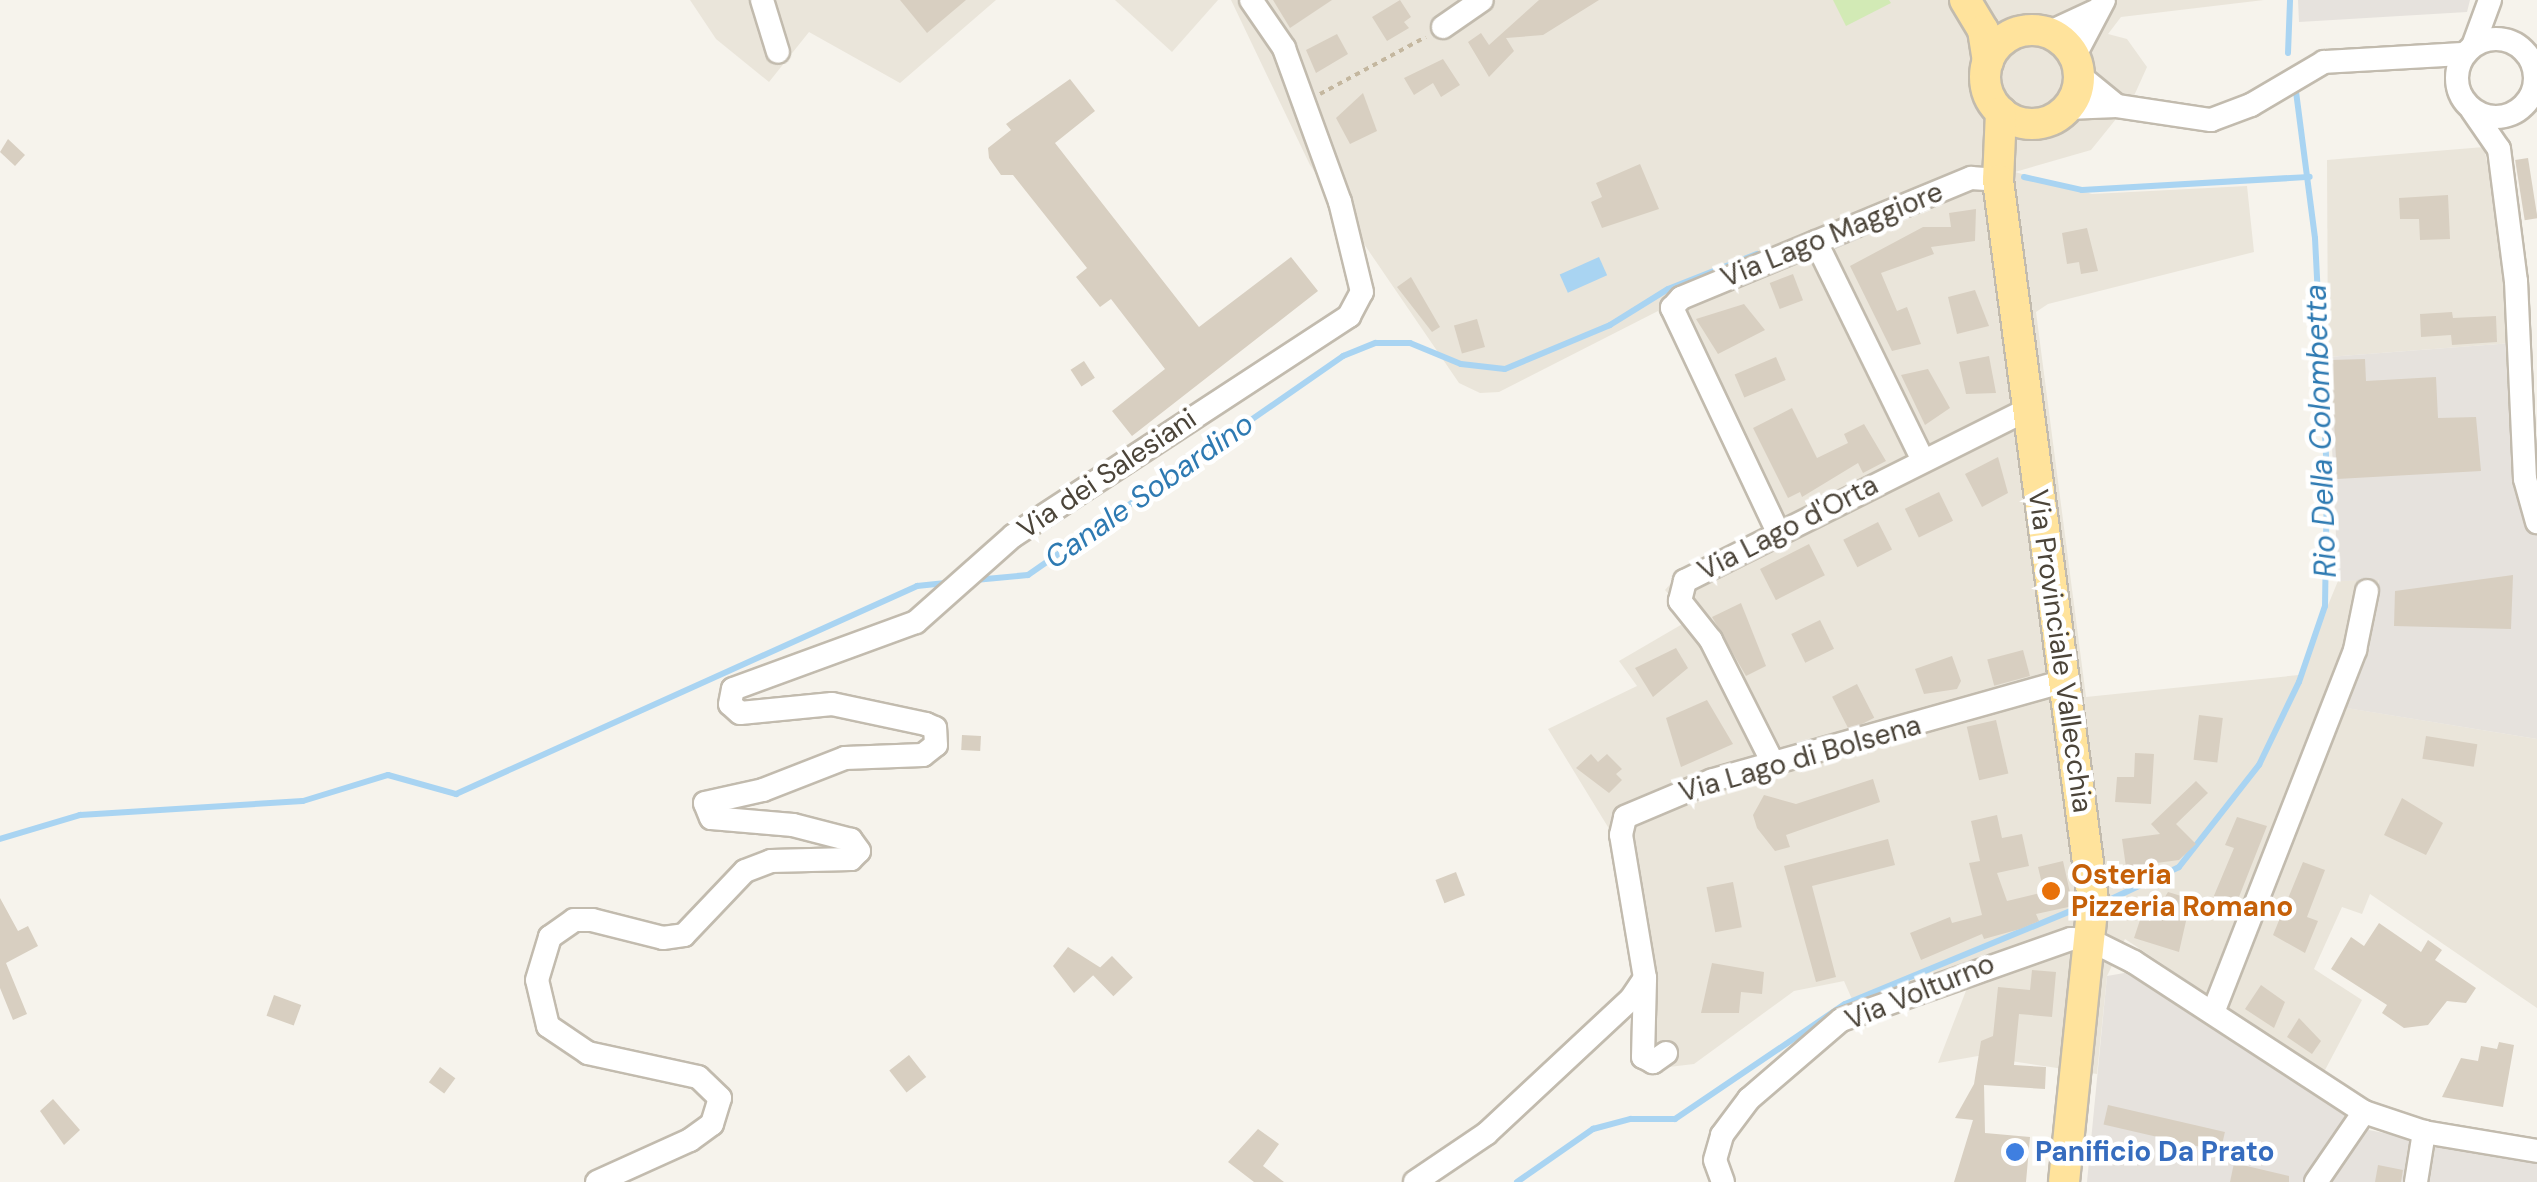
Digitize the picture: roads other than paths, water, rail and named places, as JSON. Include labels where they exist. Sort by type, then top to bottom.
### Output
[{"type":"main road","name":"Via Provinciale Vallecchia","points":[[1965,0],[1983,30],[1987,89],[2001,112],[1998,180],[2093,901],[2064,1182]]},
{"type":"main road","points":[[1980,0],[2038,32],[2076,66],[2067,108],[2034,124],[1998,180]]},
{"type":"main road","points":[[1988,62],[2004,40],[2038,32]]},
{"type":"main road","points":[[2001,112],[2034,124]]},
{"type":"street","points":[[762,0],[778,52]]},
{"type":"street","name":"Via dei Salesiani","points":[[598,1182],[690,1140],[712,1124],[720,1098],[698,1076],[588,1053],[548,1026],[537,980],[550,938],[574,920],[619,924],[664,938],[684,934],[745,871],[770,860],[851,859],[859,851],[850,840],[794,825],[711,818],[705,803],[763,790],[844,758],[923,755],[936,744],[934,728],[832,704],[740,714],[730,694],[736,686],[916,622],[1029,526],[1349,316],[1362,292],[1356,259],[1284,48],[1250,0]]},
{"type":"street","points":[[2458,90],[2469,50],[2490,0]]},
{"type":"street","points":[[2499,0],[2523,44],[2536,84],[2499,149]]},
{"type":"street","points":[[1443,27],[1478,1]]},
{"type":"street","points":[[2038,32],[2098,6]]},
{"type":"street","points":[[2098,6],[2076,66],[2117,106]]},
{"type":"street","points":[[2067,108],[2117,106],[2211,120],[2252,105],[2314,66],[2344,57],[2401,58],[2523,44]]},
{"type":"street","points":[[2401,58],[2458,90],[2499,149],[2516,281],[2525,478],[2537,522]]},
{"type":"street","points":[[2472,110],[2497,118],[2522,108]]},
{"type":"street","name":"Via Lago Maggiore","points":[[1777,530],[1672,308],[1680,298],[1971,178],[1998,180]]},
{"type":"street","points":[[1816,242],[1923,460]]},
{"type":"street","name":"Via Lago d'Orta","points":[[1773,763],[1712,640],[1680,592],[1685,581],[1777,530],[2026,410]]},
{"type":"street","points":[[2214,1010],[2355,650],[2367,591]]},
{"type":"street","name":"Via Lago di Bolsena","points":[[1666,1052],[1653,1062],[1642,1058],[1645,978],[1621,835],[1625,817],[1714,780],[2066,682]]},
{"type":"street","points":[[2090,940],[2214,1010],[2364,1112],[2424,1132],[2537,1151]]},
{"type":"street","name":"Via Volturno","points":[[1723,1182],[1716,1160],[1722,1135],[1749,1099],[1841,1020],[2050,942],[2090,940]]},
{"type":"street","points":[[1415,1182],[1486,1134],[1631,1000],[1645,978]]},
{"type":"street","points":[[2316,1182],[2364,1112]]},
{"type":"street","points":[[2416,1182],[2424,1132]]},
{"type":"water","points":[[1599,257],[1607,275],[1568,293],[1560,274]]},
{"type":"waterway","points":[[2288,53],[2290,0]]},
{"type":"waterway","name":"Rio Della Colombetta","points":[[2109,900],[2179,867],[2259,765],[2299,682],[2325,606],[2327,475],[2315,238],[2296,91]]},
{"type":"waterway","name":"Canale Sobardino","points":[[2024,177],[2082,190],[2310,177]]},
{"type":"waterway","name":"Canale Sobardino","points":[[975,580],[1028,575],[1343,356],[1376,343],[1410,343],[1461,364],[1505,369],[1610,325],[1668,289],[1757,254]]},
{"type":"waterway","name":"Canale Sobardino","points":[[0,839],[80,815],[303,801],[388,775],[456,794],[917,586],[948,583]]},
{"type":"waterway","name":"Rio Della Colombetta","points":[[1517,1182],[1593,1129],[1631,1119],[1675,1119],[1845,1004],[2075,909]]},
{"type":"place","name":"Osteria Pizzeria Romano","points":[[2051,891]]},
{"type":"place","name":"Panificio Da Prato","points":[[2015,1152]]}]
